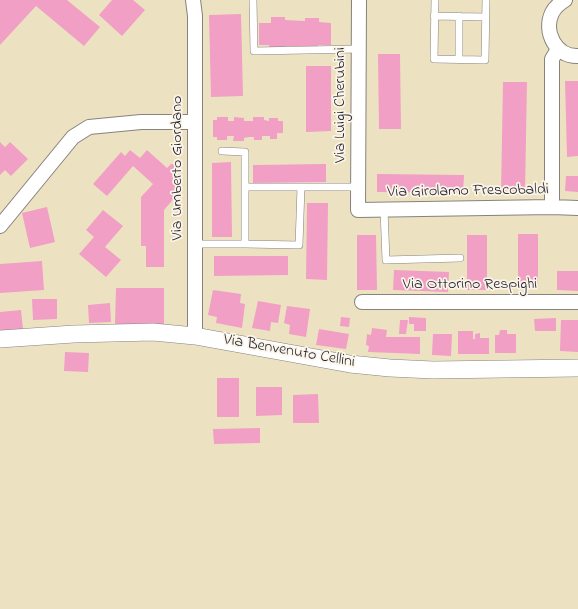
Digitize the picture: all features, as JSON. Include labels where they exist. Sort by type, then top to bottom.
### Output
[{"type":"street","name":"Via Umberto Giordano","points":[[193,0],[195,16],[195,336]]},
{"type":"street","name":"Via Luigi Cherubini","points":[[358,210],[359,0]]},
{"type":"street","points":[[558,2],[552,12],[549,22],[549,32],[552,41],[558,49],[566,54],[578,56]]},
{"type":"street","points":[[552,208],[552,59],[558,49]]},
{"type":"street","points":[[0,226],[73,137],[89,127],[141,122],[195,122]]},
{"type":"street","name":"Via Girolamo Frescobaldi","points":[[358,210],[578,208]]},
{"type":"street","name":"Via Ottorino Respighi","points":[[362,302],[578,302]]},
{"type":"street","name":"Via Benvenuto Cellini","points":[[0,340],[82,334],[153,332],[195,336],[350,364],[390,368],[433,370],[578,368]]},
{"type":"lane","points":[[253,0],[254,51],[358,49]]},
{"type":"lane","points":[[435,0],[434,59],[485,60],[486,0]]},
{"type":"lane","points":[[434,16],[485,17]]},
{"type":"lane","points":[[459,16],[459,59]]},
{"type":"lane","points":[[222,151],[245,152],[245,244]]},
{"type":"lane","points":[[245,187],[358,187]]},
{"type":"lane","points":[[195,244],[299,245],[301,187]]},
{"type":"lane","points":[[384,210],[386,260],[460,258]]},
{"type":"building","points":[[0,0],[67,0],[100,27],[84,46],[36,6],[0,45]]},
{"type":"building","points":[[112,0],[133,0],[145,10],[122,36],[99,15]]},
{"type":"building","points":[[241,14],[243,96],[211,97],[209,15]]},
{"type":"building","points":[[271,17],[285,17],[285,20],[305,21],[305,18],[319,18],[319,22],[331,23],[331,45],[318,45],[318,48],[305,48],[305,46],[285,46],[285,49],[270,49],[269,45],[259,45],[259,23],[271,23]]},
{"type":"building","points":[[378,54],[400,54],[401,129],[379,129]]},
{"type":"building","points":[[306,66],[331,66],[331,131],[306,132]]},
{"type":"building","points":[[565,81],[578,81],[578,156],[567,157]]},
{"type":"building","points":[[503,82],[527,82],[525,192],[501,192]]},
{"type":"building","points":[[217,117],[228,117],[228,121],[234,121],[234,117],[244,118],[244,121],[253,121],[253,117],[264,117],[264,120],[269,121],[269,118],[278,118],[278,121],[283,121],[283,133],[277,133],[277,139],[270,139],[270,136],[262,136],[262,140],[254,140],[254,137],[249,137],[244,138],[244,141],[233,141],[234,136],[227,136],[227,140],[217,140],[217,137],[213,137],[213,120],[217,120]]},
{"type":"building","points":[[0,142],[5,147],[10,142],[28,159],[11,176],[5,170],[0,175]]},
{"type":"building","points":[[130,150],[140,158],[147,150],[167,168],[171,164],[177,164],[176,196],[164,210],[164,267],[146,267],[146,246],[141,246],[141,197],[153,184],[133,166],[107,196],[93,184],[121,152],[125,156]]},
{"type":"building","points":[[231,162],[232,237],[212,237],[212,163]]},
{"type":"building","points":[[326,164],[326,182],[253,183],[253,165]]},
{"type":"building","points":[[377,174],[464,175],[463,193],[377,192]]},
{"type":"building","points":[[566,176],[578,176],[578,192],[565,191]]},
{"type":"building","points":[[307,203],[328,203],[327,280],[306,279]]},
{"type":"building","points":[[47,207],[55,242],[30,248],[22,213]]},
{"type":"building","points":[[103,210],[123,226],[105,247],[121,260],[106,277],[79,254],[94,237],[86,230]]},
{"type":"building","points":[[518,234],[538,234],[538,289],[518,289]]},
{"type":"building","points":[[357,235],[376,235],[377,290],[357,290]]},
{"type":"building","points":[[467,235],[487,235],[487,290],[467,290]]},
{"type":"building","points":[[214,256],[288,256],[288,275],[214,276]]},
{"type":"building","points":[[42,261],[44,290],[0,293],[0,264]]},
{"type":"building","points":[[394,270],[449,272],[448,292],[393,290]]},
{"type":"building","points":[[557,271],[578,271],[578,291],[557,290]]},
{"type":"building","points":[[116,288],[164,288],[164,325],[115,324]]},
{"type":"building","points":[[213,290],[241,294],[240,303],[245,304],[242,328],[216,323],[217,317],[208,315]]},
{"type":"building","points":[[32,299],[57,299],[57,319],[33,320]]},
{"type":"building","points":[[258,301],[281,305],[278,323],[271,322],[270,331],[252,328]]},
{"type":"building","points":[[110,303],[111,322],[89,323],[88,305]]},
{"type":"building","points":[[287,306],[310,309],[306,337],[289,334],[290,325],[284,323]]},
{"type":"building","points":[[21,310],[23,329],[0,332],[0,312]]},
{"type":"building","points":[[341,317],[350,318],[349,327],[340,326]]},
{"type":"building","points":[[409,317],[426,318],[426,331],[414,331],[414,324],[409,324]]},
{"type":"building","points":[[556,318],[556,331],[535,331],[534,319]]},
{"type":"building","points":[[400,320],[408,320],[406,334],[399,334]]},
{"type":"building","points":[[561,320],[578,320],[578,352],[560,351]]},
{"type":"building","points":[[372,328],[387,330],[386,337],[420,337],[420,354],[368,352],[369,346],[366,345],[367,334],[371,335]]},
{"type":"building","points":[[319,329],[349,334],[346,349],[316,345]]},
{"type":"building","points":[[500,330],[507,330],[507,334],[516,334],[516,353],[495,353],[495,335],[499,335]]},
{"type":"building","points":[[458,331],[473,331],[473,339],[475,339],[475,334],[480,333],[480,338],[489,338],[489,354],[458,354]]},
{"type":"building","points":[[433,334],[452,334],[451,356],[432,355]]},
{"type":"building","points":[[65,352],[89,353],[88,372],[64,371]]},
{"type":"building","points":[[217,378],[239,378],[239,417],[217,417]]},
{"type":"building","points":[[256,387],[282,387],[282,415],[256,416]]},
{"type":"building","points":[[318,394],[319,423],[293,423],[293,395]]},
{"type":"building","points":[[260,428],[260,443],[214,444],[213,429]]}]
